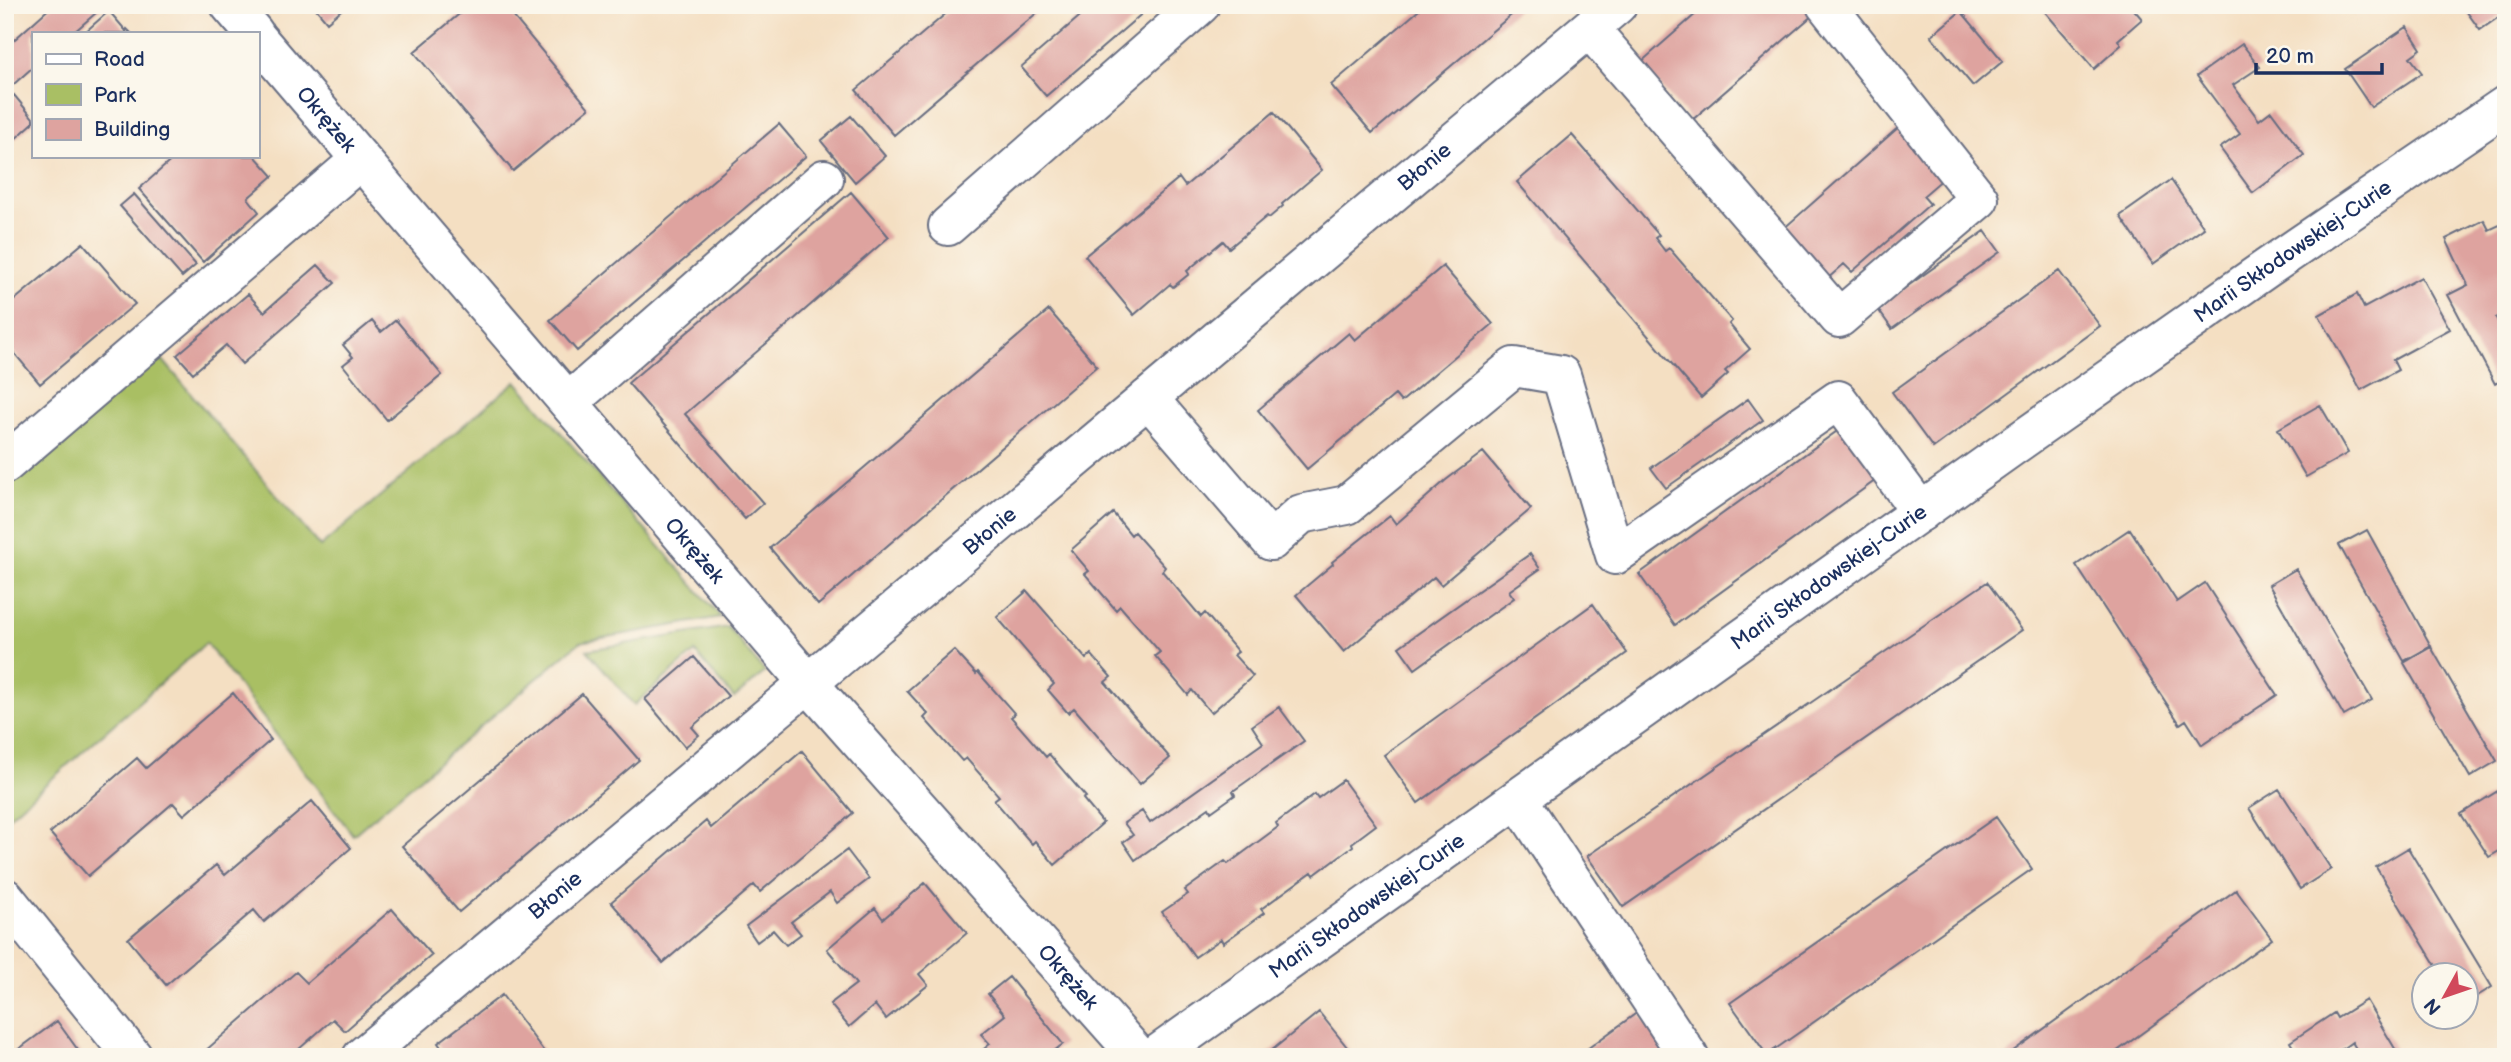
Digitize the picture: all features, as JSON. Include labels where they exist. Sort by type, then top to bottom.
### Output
[{"type":"street","points":[[230,5],[253,32]]},
{"type":"street","points":[[948,226],[1200,5]]},
{"type":"street","points":[[1603,17],[1839,318],[1979,199],[1826,5]]},
{"type":"street","name":"Błonie","points":[[362,1057],[1603,17]]},
{"type":"street","name":"Okrężek","points":[[259,40],[809,684],[1139,1057]]},
{"type":"street","name":"Marii Skłodowskiej-Curie","points":[[1154,1057],[2267,268],[2506,105]]},
{"type":"street","points":[[5,464],[360,160]]},
{"type":"street","points":[[569,402],[824,179]]},
{"type":"street","points":[[1148,398],[1271,541],[1301,514],[1347,505],[1514,367],[1561,375],[1615,555],[1838,400],[1921,512]]},
{"type":"street","points":[[1518,799],[1689,1057]]},
{"type":"street","points":[[5,898],[132,1057]]},
{"type":"green space","points":[[156,352],[320,547],[516,381],[721,617],[580,642],[353,835],[206,643],[5,820],[5,482]]},
{"type":"green space","points":[[728,627],[765,672],[734,698],[695,652],[634,705],[587,650]]},
{"type":"building","points":[[53,5],[105,5],[74,32],[32,32],[32,68],[5,92],[5,48]]},
{"type":"building","points":[[313,5],[347,5],[327,22]]},
{"type":"building","points":[[470,5],[504,5],[589,108],[513,171],[414,52]]},
{"type":"building","points":[[956,5],[1046,5],[894,135],[856,90]]},
{"type":"building","points":[[1093,5],[1152,5],[1046,96],[1021,67]]},
{"type":"building","points":[[1425,5],[1523,5],[1372,133],[1331,85]]},
{"type":"building","points":[[1706,5],[1807,5],[1814,14],[1691,121],[1640,63]]},
{"type":"building","points":[[2039,5],[2130,5],[2142,19],[2118,40],[2121,45],[2094,69]]},
{"type":"building","points":[[2462,5],[2506,5],[2506,12],[2480,30]]},
{"type":"building","points":[[109,11],[126,31],[127,29],[130,32],[85,32]]},
{"type":"building","points":[[1961,11],[2003,61],[1973,86],[1931,36]]},
{"type":"building","points":[[2407,27],[2421,49],[2410,57],[2422,73],[2371,107],[2345,69]]},
{"type":"building","points":[[2242,44],[2260,67],[2233,85],[2259,120],[2271,111],[2304,155],[2253,193],[2220,148],[2240,134],[2197,76]]},
{"type":"building","points":[[14,95],[32,117],[32,124],[5,148],[5,103]]},
{"type":"building","points":[[1274,112],[1322,170],[1269,218],[1267,216],[1229,248],[1223,241],[1187,271],[1189,274],[1173,287],[1170,284],[1134,315],[1085,256],[1179,178],[1185,186]]},
{"type":"building","points":[[851,116],[885,156],[855,182],[821,141]]},
{"type":"building","points":[[779,124],[806,156],[577,351],[550,320]]},
{"type":"building","points":[[1900,126],[1944,178],[1923,196],[1930,204],[1852,272],[1844,264],[1826,280],[1782,230]]},
{"type":"building","points":[[1572,135],[1659,235],[1655,238],[1665,251],[1669,248],[1732,321],[1729,324],[1750,349],[1725,371],[1728,374],[1701,398],[1517,182]]},
{"type":"building","points":[[174,158],[257,158],[273,176],[248,198],[259,212],[203,262],[139,189]]},
{"type":"building","points":[[2171,180],[2204,228],[2153,264],[2120,216]]},
{"type":"building","points":[[851,192],[889,237],[685,414],[763,503],[745,519],[628,383]]},
{"type":"building","points":[[134,194],[196,265],[182,277],[120,206]]},
{"type":"building","points":[[2484,220],[2489,230],[2506,222],[2506,313],[2496,318],[2506,337],[2506,378],[2495,384],[2448,295],[2468,285],[2446,239]]},
{"type":"building","points":[[1985,231],[2000,252],[1892,329],[1877,308]]},
{"type":"building","points":[[83,243],[135,304],[40,384],[5,342],[5,308]]},
{"type":"building","points":[[318,265],[335,283],[242,364],[226,345],[193,373],[177,355],[248,294],[264,312]]},
{"type":"building","points":[[1443,266],[1493,324],[1401,402],[1395,395],[1307,469],[1258,410],[1349,333],[1355,340]]},
{"type":"building","points":[[2059,271],[2100,326],[1933,448],[1892,392]]},
{"type":"building","points":[[2421,277],[2450,329],[2393,360],[2398,370],[2361,390],[2319,315],[2357,294],[2364,308]]},
{"type":"building","points":[[1049,310],[1097,366],[818,605],[770,548]]},
{"type":"building","points":[[396,320],[442,375],[387,420],[343,365],[353,357],[343,345],[372,321],[381,332]]},
{"type":"building","points":[[1748,399],[1763,420],[1666,488],[1651,468]]},
{"type":"building","points":[[2320,405],[2348,453],[2306,477],[2278,429]]},
{"type":"building","points":[[1847,424],[1883,475],[1675,625],[1639,574]]},
{"type":"building","points":[[1483,452],[1531,509],[1441,585],[1434,577],[1344,652],[1296,595],[1333,564],[1332,562],[1390,516],[1396,524]]},
{"type":"building","points":[[1113,513],[1131,535],[1134,532],[1165,567],[1162,571],[1201,617],[1205,613],[1238,652],[1234,655],[1253,676],[1211,713],[1192,690],[1188,695],[1155,656],[1160,652],[1120,606],[1116,610],[1085,574],[1089,571],[1071,550]]},
{"type":"building","points":[[2130,529],[2177,602],[2205,583],[2277,695],[2202,745],[2186,720],[2180,724],[2076,565]]},
{"type":"building","points":[[2367,530],[2431,646],[2404,661],[2339,545]]},
{"type":"building","points":[[1530,554],[1540,569],[1509,591],[1514,598],[1415,669],[1399,647]]},
{"type":"building","points":[[2296,569],[2372,700],[2344,716],[2269,585]]},
{"type":"building","points":[[1987,582],[2022,630],[1623,907],[1587,856]]},
{"type":"building","points":[[1027,591],[1086,659],[1091,654],[1111,677],[1105,682],[1170,758],[1140,784],[1074,708],[1068,713],[1048,690],[1054,684],[997,617]]},
{"type":"building","points":[[1593,604],[1627,653],[1418,803],[1384,755]]},
{"type":"building","points":[[2431,647],[2497,761],[2470,777],[2404,663]]},
{"type":"building","points":[[954,650],[976,674],[978,672],[1015,714],[1011,717],[1046,757],[1049,754],[1086,797],[1083,799],[1103,823],[1055,865],[1035,841],[1032,844],[994,800],[999,796],[966,758],[962,761],[924,718],[928,714],[907,691]]},
{"type":"building","points":[[694,657],[728,696],[692,727],[699,735],[685,747],[645,699]]},
{"type":"building","points":[[233,693],[271,740],[184,815],[173,803],[88,876],[50,833],[137,758],[146,768]]},
{"type":"building","points":[[582,694],[639,760],[459,912],[402,846]]},
{"type":"building","points":[[1279,707],[1304,741],[1233,791],[1235,795],[1211,812],[1209,808],[1135,860],[1123,842],[1133,835],[1124,823],[1142,811],[1150,823],[1263,743],[1252,726]]},
{"type":"building","points":[[802,751],[853,813],[760,892],[754,885],[663,963],[611,902],[706,821],[711,828]]},
{"type":"building","points":[[1343,780],[1376,825],[1314,875],[1312,872],[1261,909],[1264,913],[1223,943],[1221,939],[1195,957],[1162,912],[1188,894],[1185,890],[1225,861],[1228,864],[1278,827],[1276,823],[1315,794],[1318,798]]},
{"type":"building","points":[[2279,789],[2331,869],[2300,889],[2249,808]]},
{"type":"building","points":[[2501,789],[2506,797],[2506,847],[2489,857],[2461,814]]},
{"type":"building","points":[[312,801],[351,848],[264,922],[254,910],[166,985],[128,939],[216,865],[225,875]]},
{"type":"building","points":[[1996,817],[2032,869],[1767,1055],[1730,1003]]},
{"type":"building","points":[[2408,848],[2476,960],[2432,960],[2376,867]]},
{"type":"building","points":[[847,850],[869,879],[837,903],[830,892],[791,922],[801,934],[786,945],[773,930],[757,942],[746,926]]},
{"type":"building","points":[[925,883],[967,933],[919,974],[928,985],[886,1019],[875,1005],[849,1027],[830,1004],[856,984],[827,949],[875,908],[883,919]]},
{"type":"building","points":[[2236,890],[2272,939],[2109,1057],[2005,1057]]},
{"type":"building","points":[[392,909],[432,955],[345,1031],[333,1019],[290,1057],[210,1057],[205,1051],[296,972],[307,983]]},
{"type":"building","points":[[2480,967],[2492,987],[2480,994]]},
{"type":"building","points":[[1009,977],[1063,1044],[1046,1057],[974,1057],[990,1044],[981,1034],[1005,1015],[988,994]]},
{"type":"building","points":[[502,995],[548,1057],[448,1057],[438,1043]]},
{"type":"building","points":[[2366,1000],[2400,1057],[2361,1057],[2352,1042],[2331,1057],[2299,1057],[2290,1042],[2334,1013],[2337,1018]]},
{"type":"building","points":[[1319,1012],[1355,1057],[1266,1055]]},
{"type":"building","points":[[1638,1012],[1670,1057],[1576,1057]]},
{"type":"building","points":[[57,1021],[83,1057],[8,1057]]}]
